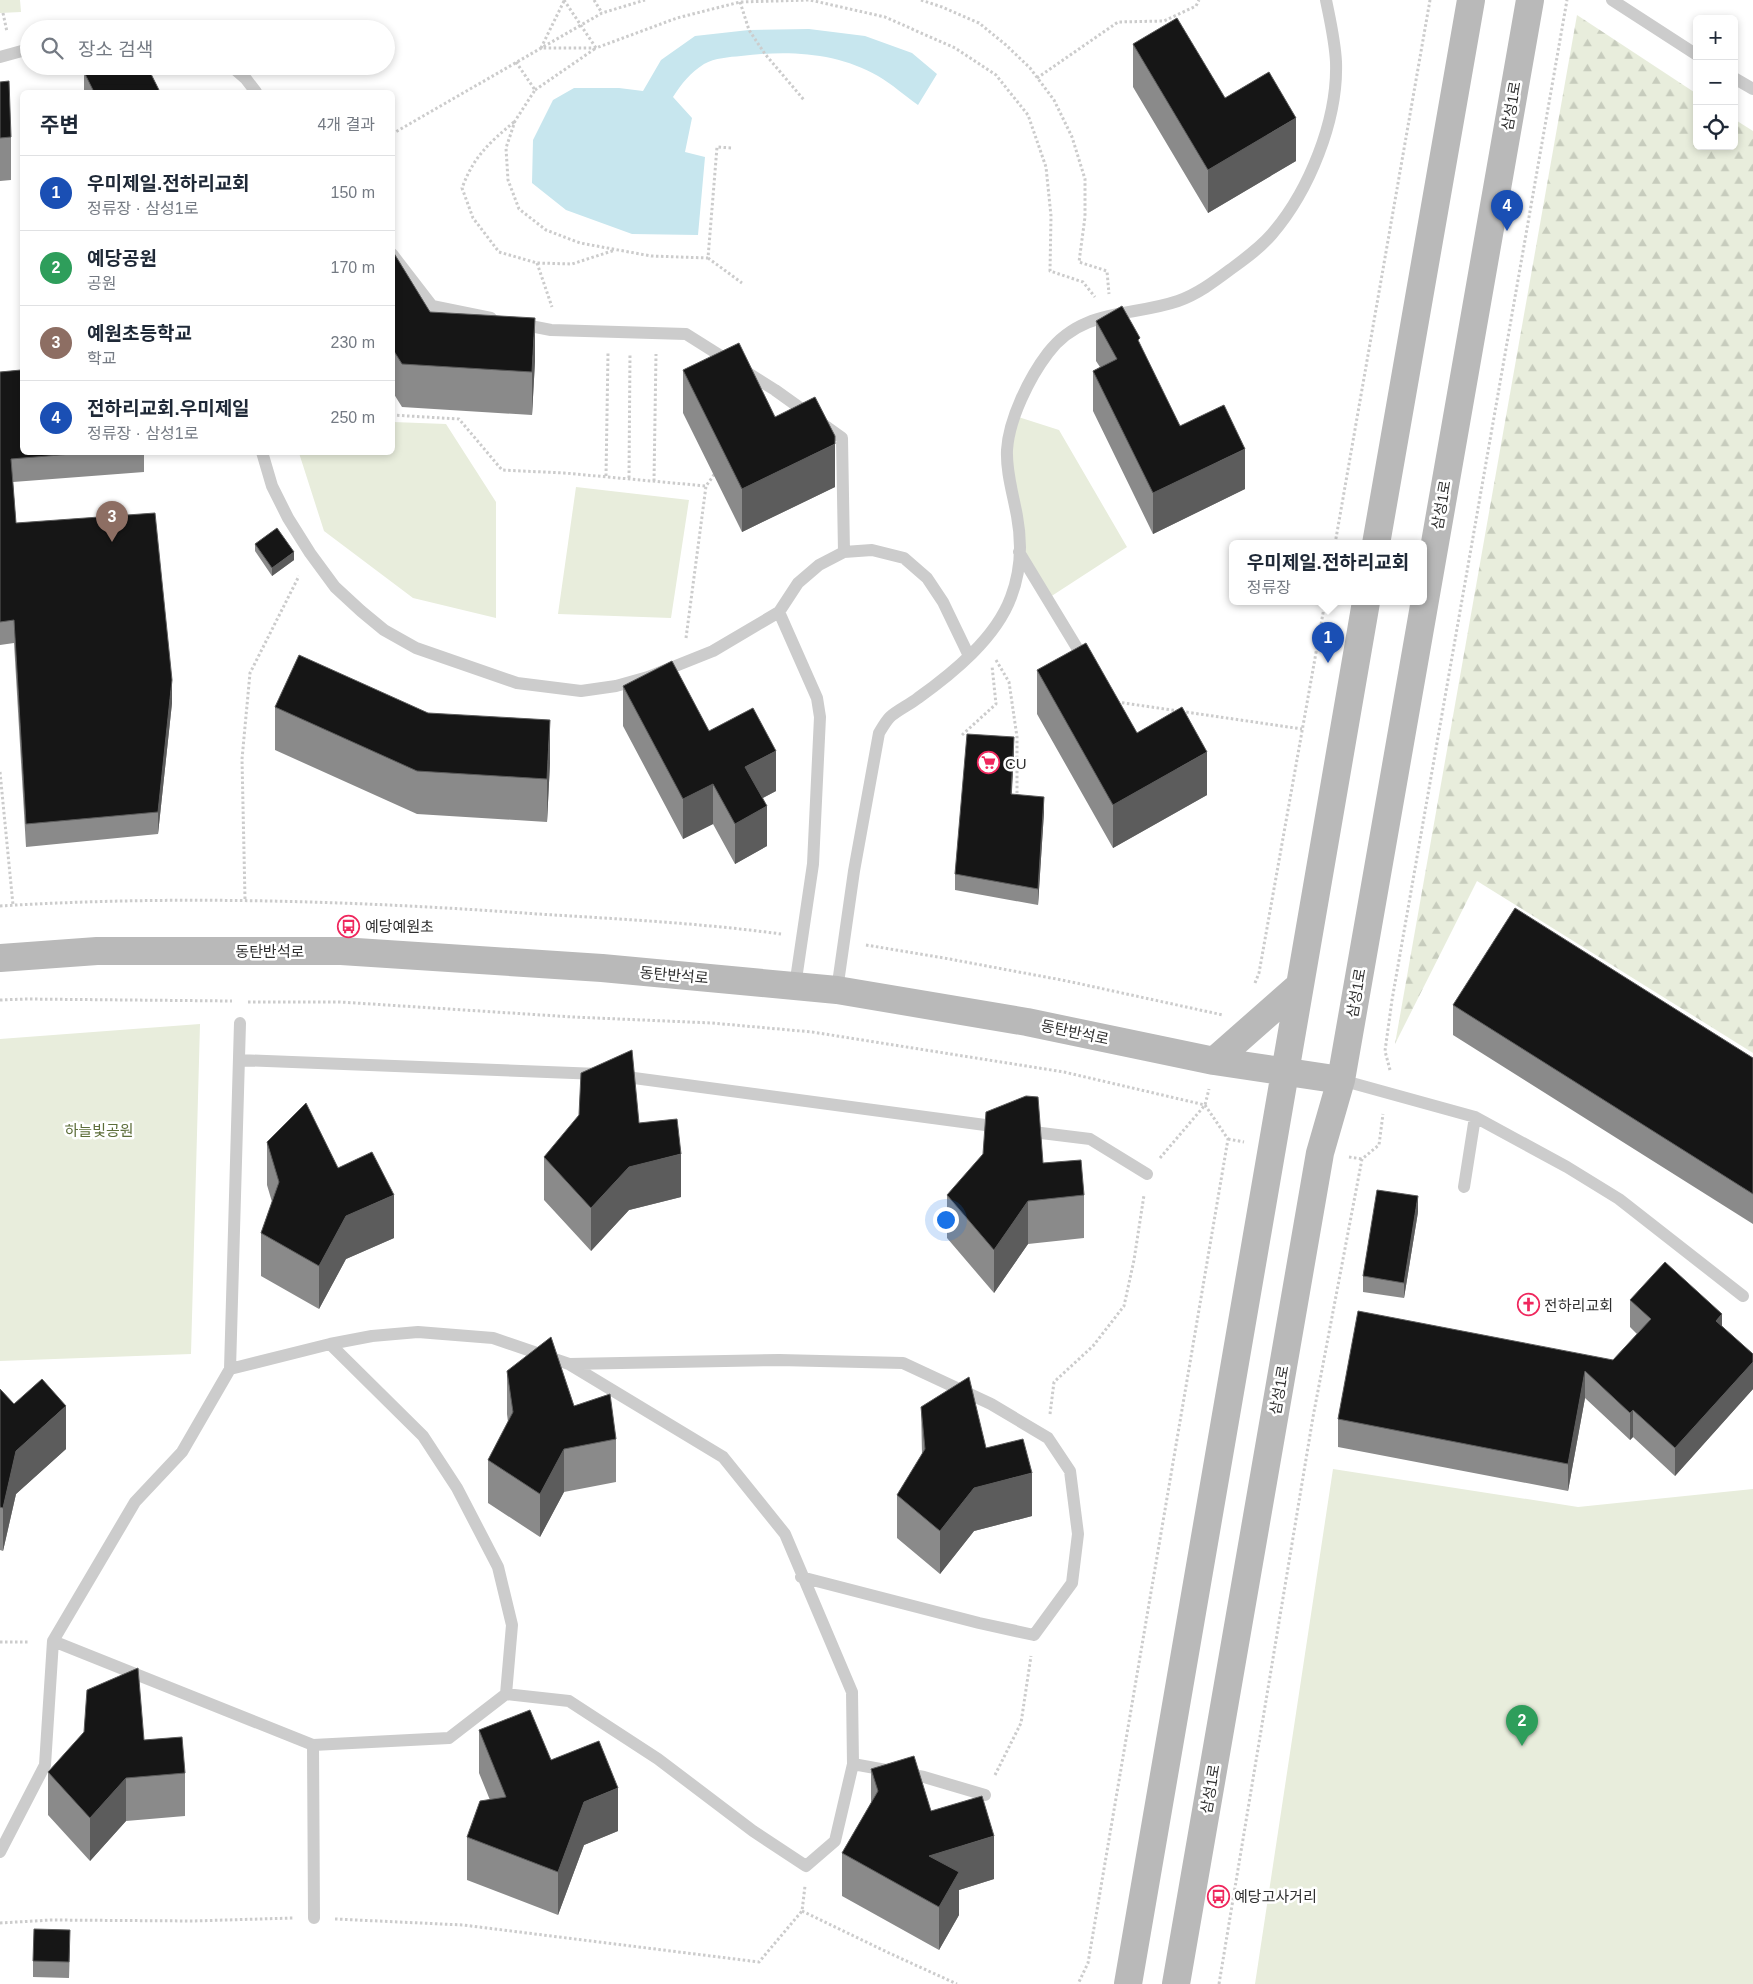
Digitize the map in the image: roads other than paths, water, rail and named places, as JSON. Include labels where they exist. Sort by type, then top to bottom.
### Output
[{"type":"street","points":[[1377,540],[1471,0]]},
{"type":"street","name":"삼성1로","points":[[1427,589],[1530,0]]},
{"type":"street","points":[[1128,1984],[1298,987],[1365,605]]},
{"type":"street","name":"삼성1로","points":[[1176,1984],[1320,1153],[1341,1080],[1424,605]]},
{"type":"street","name":"동탄반석로","points":[[0,958],[97,951],[341,951],[602,968],[837,990],[1027,1022],[1214,1061],[1341,1080]]},
{"type":"street","points":[[1214,1061],[1298,987]]},
{"type":"street","points":[[1111,1984],[1135,1942]]},
{"type":"street","points":[[1182,1950],[1183,1984]]},
{"type":"lane","points":[[837,990],[854,871],[879,733],[889,717],[919,698],[969,656],[987,645],[1004,614],[1016,582],[1020,537],[1008,471],[1007,449],[1010,428],[1022,399],[1048,353],[1064,336],[1092,319],[1168,304],[1195,293],[1256,250],[1272,234],[1288,213],[1305,183],[1330,121],[1336,63],[1326,0]]},
{"type":"lane","points":[[1612,0],[1693,51]]},
{"type":"lane","points":[[0,57],[20,51]]},
{"type":"lane","points":[[241,75],[254,90]]},
{"type":"lane","points":[[1738,80],[1753,89]]},
{"type":"lane","points":[[395,258],[432,306],[552,330],[686,334],[775,390],[842,438],[844,552]]},
{"type":"lane","points":[[263,455],[272,486],[310,553],[335,587],[384,630],[416,648],[517,683],[581,691],[640,680],[683,664],[714,651],[779,612],[798,583],[819,565],[844,552],[872,550],[904,558],[927,578],[944,602],[969,656]]},
{"type":"lane","points":[[1020,552],[1109,701]]},
{"type":"lane","points":[[779,612],[817,698],[820,716],[812,864],[795,986]]},
{"type":"lane","points":[[0,1852],[44,1765],[53,1642],[135,1502],[182,1452],[230,1369],[240,1023]]},
{"type":"lane","points":[[239,1060],[586,1072],[1090,1139],[1148,1174]]},
{"type":"lane","points":[[1341,1080],[1475,1117],[1567,1167],[1619,1199],[1743,1296]]},
{"type":"lane","points":[[1464,1187],[1475,1117]]},
{"type":"lane","points":[[53,1642],[313,1745],[449,1738],[506,1694],[570,1701],[658,1759],[753,1831],[806,1866],[835,1841],[853,1764],[852,1692],[784,1534],[723,1457],[569,1364],[493,1338],[408,1332],[372,1336],[330,1344],[230,1369]]},
{"type":"lane","points":[[330,1344],[424,1436],[457,1488],[498,1567],[512,1625],[506,1694]]},
{"type":"lane","points":[[569,1364],[779,1360],[903,1363],[991,1404],[1048,1438],[1070,1471],[1078,1534],[1072,1583],[1034,1635],[979,1623],[801,1577]]},
{"type":"lane","points":[[313,1745],[314,1918]]},
{"type":"lane","points":[[853,1764],[924,1777],[985,1795]]},
{"type":"water","points":[[809,29],[865,36],[912,53],[937,74],[918,105],[878,76],[846,62],[829,58],[794,53],[776,53],[727,57],[704,64],[687,79],[673,97],[692,118],[685,152],[705,157],[698,235],[632,234],[566,210],[532,183],[533,140],[553,100],[574,88],[619,88],[643,91],[661,60],[695,36],[749,30]]},
{"type":"place","name":"전하리교회.우미제일","points":[[1507,231]]},
{"type":"place","name":"예원초등학교","points":[[112,542]]},
{"type":"place","name":"우미제일.전하리교회","points":[[1328,663]]},
{"type":"place","name":"CU","points":[[989,763]]},
{"type":"place","name":"예당예원초","points":[[349,926]]},
{"type":"place","name":"전하리교회","points":[[1528,1305]]},
{"type":"place","name":"예당공원","points":[[1522,1746]]},
{"type":"place","name":"예당고사거리","points":[[1218,1896]]},
{"type":"park label","name":"하늘빛공원","points":[[99,1130]]}]
